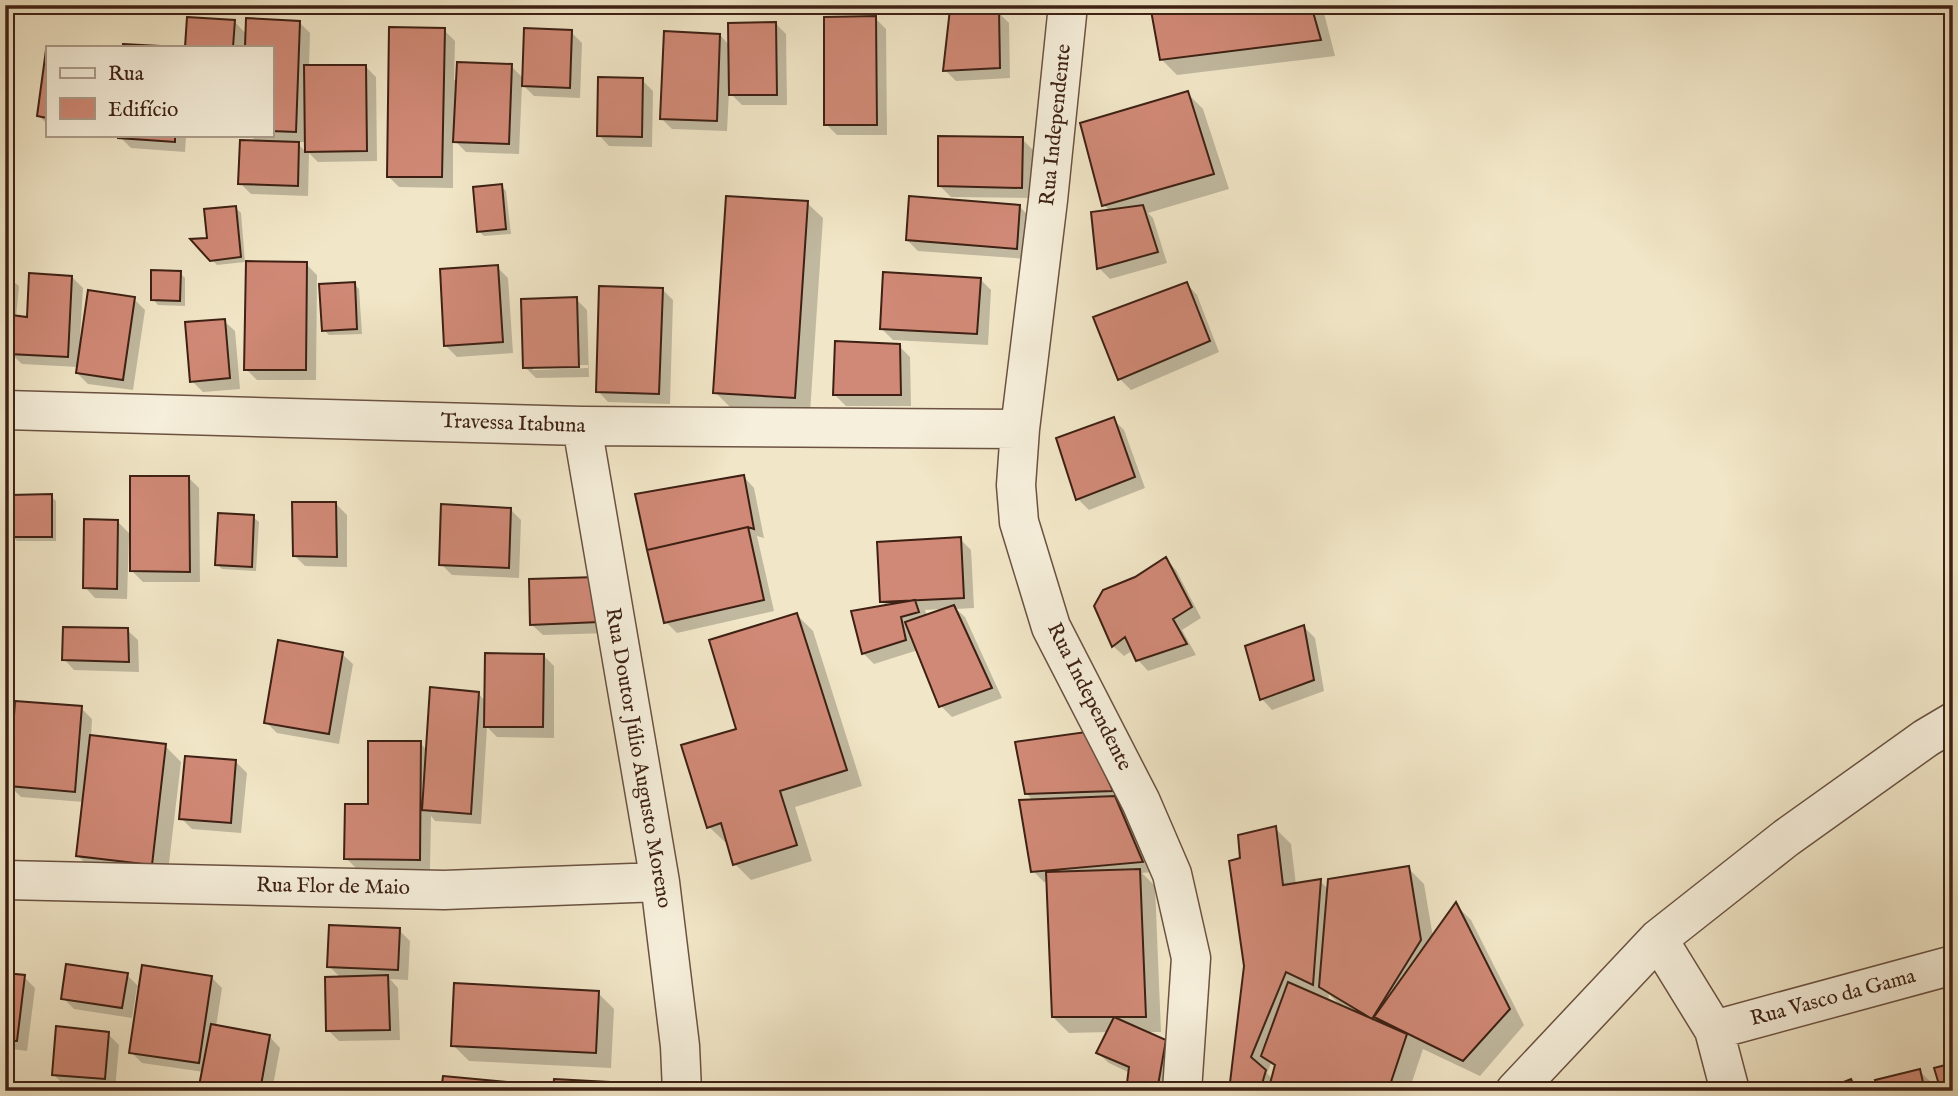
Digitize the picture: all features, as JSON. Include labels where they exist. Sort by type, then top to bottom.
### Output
[{"type":"street","name":"Rua Independente","points":[[1068,5],[1020,429],[1016,485],[1019,522],[1051,627],[1141,802],[1172,874],[1191,958],[1182,1091]]},
{"type":"street","name":"Travessa Itabuna","points":[[5,410],[582,426],[1020,429]]},
{"type":"street","name":"Rua Doutor Júlio Augusto Moreno","points":[[582,426],[660,882],[680,1046],[682,1091]]},
{"type":"street","points":[[1514,1091],[1658,939],[1786,838],[1926,738],[1953,722]]},
{"type":"street","name":"Rua Flor de Maio","points":[[5,880],[444,890],[660,882]]},
{"type":"street","points":[[1658,939],[1714,1030],[1730,1091]]},
{"type":"street","name":"Rua Vasco da Gama","points":[[1714,1030],[1953,965]]},
{"type":"building","points":[[1150,5],[1311,5],[1321,40],[1160,60]]},
{"type":"building","points":[[950,9],[999,10],[1000,68],[943,71]]},
{"type":"building","points":[[876,16],[877,125],[824,125],[824,17]]},
{"type":"building","points":[[187,17],[235,20],[233,46],[185,46]]},
{"type":"building","points":[[246,18],[300,21],[296,132],[273,131],[273,46],[245,46]]},
{"type":"building","points":[[776,22],[777,95],[729,95],[728,23]]},
{"type":"building","points":[[389,27],[445,28],[442,177],[387,177]]},
{"type":"building","points":[[524,28],[572,30],[570,88],[522,86]]},
{"type":"building","points":[[664,31],[720,34],[717,121],[660,119]]},
{"type":"building","points":[[123,44],[161,46],[123,46]]},
{"type":"building","points":[[46,50],[46,118],[37,116]]},
{"type":"building","points":[[457,62],[512,64],[509,144],[453,142]]},
{"type":"building","points":[[304,65],[366,65],[367,151],[305,152]]},
{"type":"building","points":[[598,77],[643,78],[642,137],[597,136]]},
{"type":"building","points":[[1188,91],[1214,174],[1102,206],[1080,123]]},
{"type":"building","points":[[175,136],[175,142],[118,138]]},
{"type":"building","points":[[938,136],[1023,137],[1022,188],[938,186]]},
{"type":"building","points":[[240,140],[299,142],[298,186],[238,184]]},
{"type":"building","points":[[502,184],[506,229],[477,232],[473,187]]},
{"type":"building","points":[[726,196],[808,201],[795,398],[713,393]]},
{"type":"building","points":[[909,196],[1020,205],[1017,249],[906,240]]},
{"type":"building","points":[[1143,205],[1158,252],[1097,269],[1091,212]]},
{"type":"building","points":[[236,206],[241,257],[210,261],[190,239],[207,238],[204,209]]},
{"type":"building","points":[[246,261],[307,262],[306,370],[244,370]]},
{"type":"building","points":[[498,265],[503,342],[444,346],[440,269]]},
{"type":"building","points":[[151,270],[181,271],[180,301],[151,300]]},
{"type":"building","points":[[883,272],[981,278],[977,334],[880,329]]},
{"type":"building","points":[[5,273],[9,274],[5,308]]},
{"type":"building","points":[[29,273],[72,276],[68,357],[9,354],[11,315],[27,317]]},
{"type":"building","points":[[355,282],[357,329],[322,331],[319,284]]},
{"type":"building","points":[[1187,282],[1210,341],[1118,380],[1093,317]]},
{"type":"building","points":[[599,286],[663,288],[659,394],[596,392]]},
{"type":"building","points":[[88,290],[135,297],[123,380],[76,373]]},
{"type":"building","points":[[577,297],[579,367],[523,368],[521,299]]},
{"type":"building","points":[[225,319],[230,378],[190,382],[185,322]]},
{"type":"building","points":[[835,341],[900,344],[901,395],[833,395]]},
{"type":"building","points":[[1114,417],[1135,477],[1076,500],[1056,438]]},
{"type":"building","points":[[744,475],[754,529],[748,527],[647,550],[635,494]]},
{"type":"building","points":[[130,476],[189,476],[190,572],[130,571]]},
{"type":"building","points":[[52,494],[52,537],[10,537],[10,495]]},
{"type":"building","points":[[292,502],[336,502],[337,557],[293,556]]},
{"type":"building","points":[[441,504],[511,508],[509,568],[439,565]]},
{"type":"building","points":[[218,513],[254,515],[252,567],[215,565]]},
{"type":"building","points":[[84,519],[118,520],[117,589],[83,588]]},
{"type":"building","points":[[748,527],[764,600],[664,623],[647,550]]},
{"type":"building","points":[[961,537],[964,598],[880,602],[877,542]]},
{"type":"building","points":[[1166,557],[1192,607],[1173,619],[1187,644],[1136,661],[1125,637],[1112,647],[1094,606],[1103,590],[1135,577]]},
{"type":"building","points":[[597,577],[599,622],[530,625],[529,579]]},
{"type":"building","points":[[915,600],[919,612],[901,617],[906,640],[862,654],[851,611]]},
{"type":"building","points":[[954,605],[992,688],[939,707],[905,622]]},
{"type":"building","points":[[797,613],[847,770],[780,791],[797,845],[733,865],[721,823],[707,828],[681,745],[736,729],[709,640]]},
{"type":"building","points":[[1304,625],[1314,680],[1260,700],[1245,646]]},
{"type":"building","points":[[63,627],[128,628],[129,662],[62,660]]},
{"type":"building","points":[[278,640],[343,652],[329,734],[264,723]]},
{"type":"building","points":[[485,653],[544,654],[543,727],[484,727]]},
{"type":"building","points":[[430,687],[479,692],[471,814],[422,810]]},
{"type":"building","points":[[15,701],[82,706],[75,792],[9,786]]},
{"type":"building","points":[[1086,732],[1113,791],[1025,794],[1015,742]]},
{"type":"building","points":[[90,735],[166,744],[152,865],[76,856]]},
{"type":"building","points":[[368,741],[421,741],[420,860],[344,859],[345,804],[368,804]]},
{"type":"building","points":[[185,756],[236,760],[231,823],[179,819]]},
{"type":"building","points":[[1115,796],[1143,862],[1031,872],[1019,800]]},
{"type":"building","points":[[1276,826],[1283,885],[1321,879],[1313,985],[1286,972],[1251,1057],[1266,1070],[1260,1091],[1229,1091],[1244,966],[1229,861],[1240,858],[1238,835]]},
{"type":"building","points":[[1409,866],[1421,940],[1372,1019],[1319,987],[1328,879]]},
{"type":"building","points":[[1140,869],[1146,1017],[1052,1017],[1046,872]]},
{"type":"building","points":[[1456,902],[1510,1009],[1463,1061],[1374,1017]]},
{"type":"building","points":[[329,925],[400,928],[398,970],[327,967]]},
{"type":"building","points":[[66,964],[128,973],[122,1008],[61,999]]},
{"type":"building","points":[[142,965],[212,976],[199,1063],[129,1053]]},
{"type":"building","points":[[5,973],[25,975],[17,1041],[5,1040]]},
{"type":"building","points":[[388,975],[390,1030],[326,1031],[325,977]]},
{"type":"building","points":[[1288,982],[1407,1034],[1388,1091],[1268,1091],[1275,1065],[1261,1056]]},
{"type":"building","points":[[454,983],[599,991],[596,1053],[451,1046]]},
{"type":"building","points":[[1114,1017],[1166,1040],[1157,1091],[1126,1091],[1129,1067],[1096,1053]]},
{"type":"building","points":[[211,1024],[270,1035],[260,1091],[198,1091]]},
{"type":"building","points":[[56,1026],[109,1032],[105,1079],[52,1075]]},
{"type":"building","points":[[1953,1063],[1953,1091],[1941,1091],[1934,1068]]},
{"type":"building","points":[[1920,1069],[1925,1091],[1878,1091],[1875,1080]]},
{"type":"building","points":[[443,1076],[519,1083],[519,1091],[441,1091]]},
{"type":"building","points":[[554,1079],[647,1084],[647,1091],[553,1091]]},
{"type":"building","points":[[1851,1079],[1856,1091],[1821,1091]]}]
